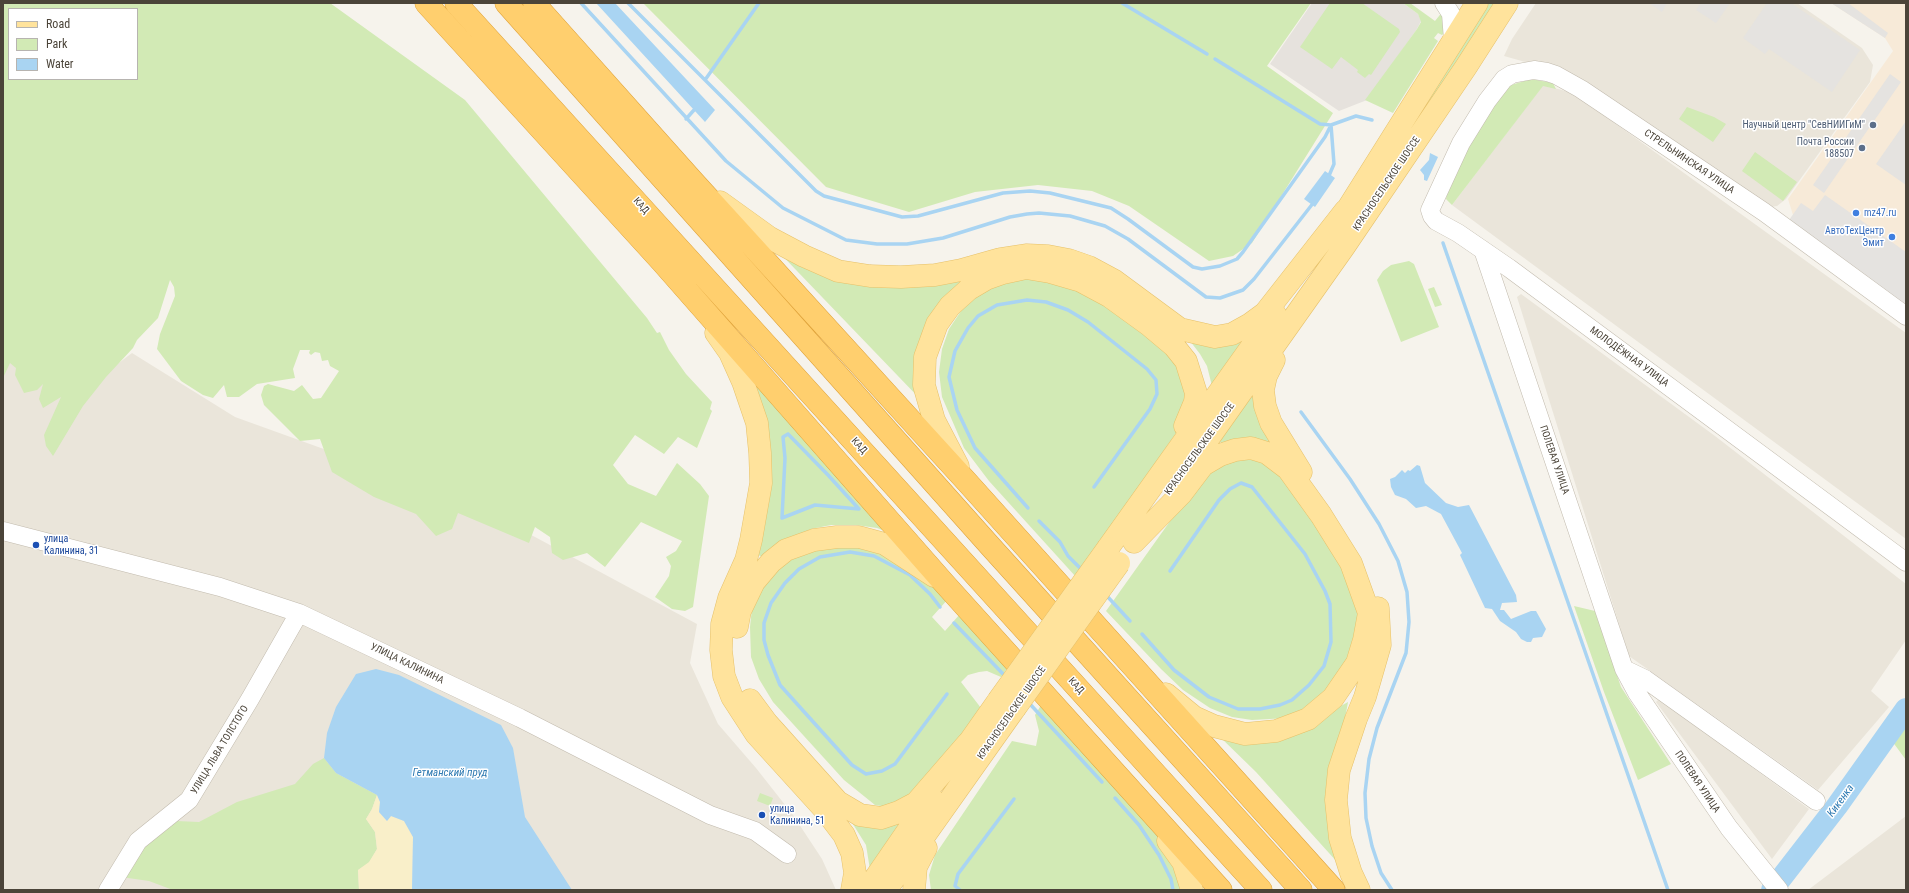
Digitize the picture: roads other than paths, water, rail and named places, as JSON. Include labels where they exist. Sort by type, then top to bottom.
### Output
[{"type":"highway","points":[[426,3],[662,262],[1128,790],[1221,890]]},
{"type":"highway","name":"КАД","points":[[456,3],[1261,890]]},
{"type":"highway","points":[[506,3],[991,547],[1301,890]]},
{"type":"highway","points":[[534,3],[692,180],[967,482],[1334,890]]},
{"type":"main road","name":"КРАСНОСЕЛЬСКОЕ ШОССЕ","points":[[886,890],[954,795],[992,725],[1113,556],[1131,516],[1251,346],[1330,239],[1345,211],[1477,3]]},
{"type":"main road","name":"КРАСНОСЕЛЬСКОЕ ШОССЕ","points":[[1113,556],[1134,542],[1308,300],[1462,73],[1507,3]]},
{"type":"main road","points":[[692,180],[738,217],[770,238],[804,256],[838,271],[870,276],[928,276],[961,270],[1000,258],[1026,255],[1048,256],[1069,260],[1089,267],[1115,281],[1180,329],[1215,337],[1232,334],[1250,324],[1265,313],[1345,211]]},
{"type":"main road","points":[[662,262],[730,353],[743,382],[757,423],[762,483],[748,553],[729,598],[722,624],[721,650],[724,676],[732,696],[756,734],[825,810],[844,835],[852,853],[855,873],[852,890]]},
{"type":"main road","points":[[967,482],[934,420],[924,385],[925,357],[937,324],[950,306],[969,289],[986,279],[1003,273],[1026,268],[1050,272],[1081,281],[1109,296],[1149,325],[1174,346],[1186,361],[1194,383],[1196,393],[1195,402],[1183,430],[1157,469],[1131,516]]},
{"type":"main road","points":[[1308,300],[1299,320],[1272,362],[1266,376],[1263,390],[1265,406],[1271,423],[1284,447],[1349,541],[1376,595],[1380,622],[1380,645],[1365,696],[1339,770],[1336,800],[1340,838],[1351,873],[1359,890]]},
{"type":"main road","points":[[1114,646],[1194,716],[1214,726],[1245,734],[1276,731],[1308,719],[1333,698],[1346,681],[1356,663],[1364,640],[1369,613],[1351,563],[1321,515],[1288,469],[1267,453],[1251,448],[1236,450],[1220,455],[1203,465],[1181,494],[1134,542]]},
{"type":"main road","points":[[944,583],[885,544],[859,537],[837,537],[814,540],[786,550],[771,562],[754,582],[740,611],[734,643],[737,664],[745,691],[767,723],[838,802],[860,815],[881,818],[899,812],[916,803],[968,743]]},
{"type":"main road","name":"КРАСНОСЕЛЬСКОЕ ШОССЕ","points":[[868,890],[968,743],[992,725]]},
{"type":"main road","points":[[1128,790],[1183,862],[1192,890]]},
{"type":"main road","points":[[914,890],[916,867],[954,795]]},
{"type":"street","points":[[1444,3],[1451,14],[1453,40]]},
{"type":"street","name":"СТРЕЛЬНИНСКАЯ УЛИЦА","points":[[1473,123],[1504,79],[1512,74],[1534,70],[1556,75],[1581,89],[1764,212],[1906,316]]},
{"type":"street","name":"МОЛОДЁЖНАЯ УЛИЦА","points":[[1473,123],[1461,143],[1430,210],[1436,221],[1483,250],[1906,562]]},
{"type":"street","name":"ПОЛЕВАЯ УЛИЦА","points":[[1483,250],[1624,669],[1637,693],[1729,828],[1773,884]]},
{"type":"street","name":"УЛИЦА КАЛИНИНА","points":[[3,531],[220,588],[299,613],[520,718],[710,815],[755,831],[787,854]]},
{"type":"street","name":"УЛИЦА ЛЬВА ТОЛСТОГО","points":[[108,890],[138,841],[189,800],[250,699],[299,613]]},
{"type":"street","points":[[1624,669],[1645,680],[1816,801]]},
{"type":"water","points":[[596,3],[615,3],[715,110],[705,122]]},
{"type":"water","points":[[1430,153],[1438,157],[1427,181],[1424,180],[1424,175],[1420,170],[1429,160]]},
{"type":"water","points":[[1325,171],[1335,178],[1315,207],[1304,199]]},
{"type":"water","points":[[1417,465],[1420,466],[1425,483],[1446,503],[1458,507],[1469,505],[1516,595],[1517,602],[1502,603],[1500,610],[1504,610],[1511,619],[1531,611],[1536,611],[1546,629],[1542,637],[1533,638],[1531,642],[1521,639],[1516,632],[1500,621],[1492,609],[1485,608],[1460,555],[1462,553],[1441,514],[1426,506],[1416,508],[1406,499],[1395,495],[1391,487],[1390,479],[1395,477],[1402,470],[1405,473]]},
{"type":"water","name":"Гетманский пруд","points":[[376,669],[399,675],[501,725],[513,748],[525,817],[572,890],[412,890],[413,837],[404,821],[391,816],[387,821],[379,812],[380,802],[377,795],[336,773],[324,758],[327,733],[336,707],[356,674]]},
{"type":"waterway","points":[[581,3],[726,161],[783,208],[846,240],[877,244],[907,244],[943,238],[1010,217],[1027,214],[1039,213],[1070,216],[1105,226],[1128,239],[1206,297],[1220,298],[1243,290],[1254,279],[1314,202]]},
{"type":"waterway","points":[[628,3],[816,191],[824,196],[902,217],[918,216],[1003,193],[1030,191],[1050,193],[1111,208],[1193,267],[1202,269],[1220,266],[1237,259],[1243,252],[1325,137],[1331,125]]},
{"type":"waterway","points":[[705,80],[759,3]]},
{"type":"waterway","points":[[1122,3],[1207,54]]},
{"type":"waterway","points":[[1215,59],[1320,124],[1331,125],[1356,116],[1372,120]]},
{"type":"waterway","points":[[686,119],[694,110]]},
{"type":"waterway","points":[[1328,178],[1334,164],[1331,125]]},
{"type":"waterway","points":[[1443,243],[1668,890]]},
{"type":"waterway","points":[[1028,508],[975,448],[957,410],[949,377],[955,351],[968,328],[978,316],[997,305],[1027,300],[1046,302],[1068,310],[1088,322],[1147,369],[1156,380],[1157,394],[1150,409],[1094,487]]},
{"type":"waterway","points":[[1301,412],[1350,479],[1379,524],[1398,561],[1407,592],[1409,622],[1406,653],[1377,728],[1369,759],[1365,793],[1366,818],[1372,846],[1381,873],[1392,890]]},
{"type":"waterway","points":[[788,434],[828,475],[859,509],[815,505],[782,518],[785,458],[783,437],[788,434]]},
{"type":"waterway","points":[[1142,634],[1174,670],[1209,697],[1238,709],[1260,709],[1280,705],[1292,700],[1309,685],[1324,666],[1331,642],[1330,604],[1325,591],[1305,554],[1252,487],[1241,483],[1230,489],[1219,500],[1170,571]]},
{"type":"waterway","points":[[1039,521],[1060,542],[1068,556],[1082,570]]},
{"type":"waterway","points":[[940,607],[930,594],[910,575],[874,556],[850,552],[820,557],[799,569],[785,583],[771,603],[764,623],[764,640],[768,655],[780,685],[852,765],[866,774],[882,771],[895,764],[947,694]]},
{"type":"waterway","points":[[1106,595],[1130,621]]},
{"type":"waterway","points":[[954,623],[1006,677]]},
{"type":"waterway","points":[[1029,703],[1102,782]]},
{"type":"waterway","name":"Кикенка","points":[[1772,890],[1837,806],[1906,709]]},
{"type":"waterway","points":[[1115,798],[1139,825],[1159,855],[1171,879],[1173,890]]},
{"type":"waterway","points":[[960,890],[955,886],[958,874],[1014,799]]},
{"type":"place","name":"Научный центр \"СевНИИГиМ\"","points":[[1873,125]]},
{"type":"place","name":"Почта России 188507","points":[[1862,148]]},
{"type":"place","name":"mz47.ru","points":[[1856,213]]},
{"type":"place","name":"АвтоТехЦентр Эмит","points":[[1892,237]]},
{"type":"place","name":"улица Калинина, 31","points":[[36,545]]},
{"type":"place","name":"улица Калинина, 51","points":[[762,815]]}]
